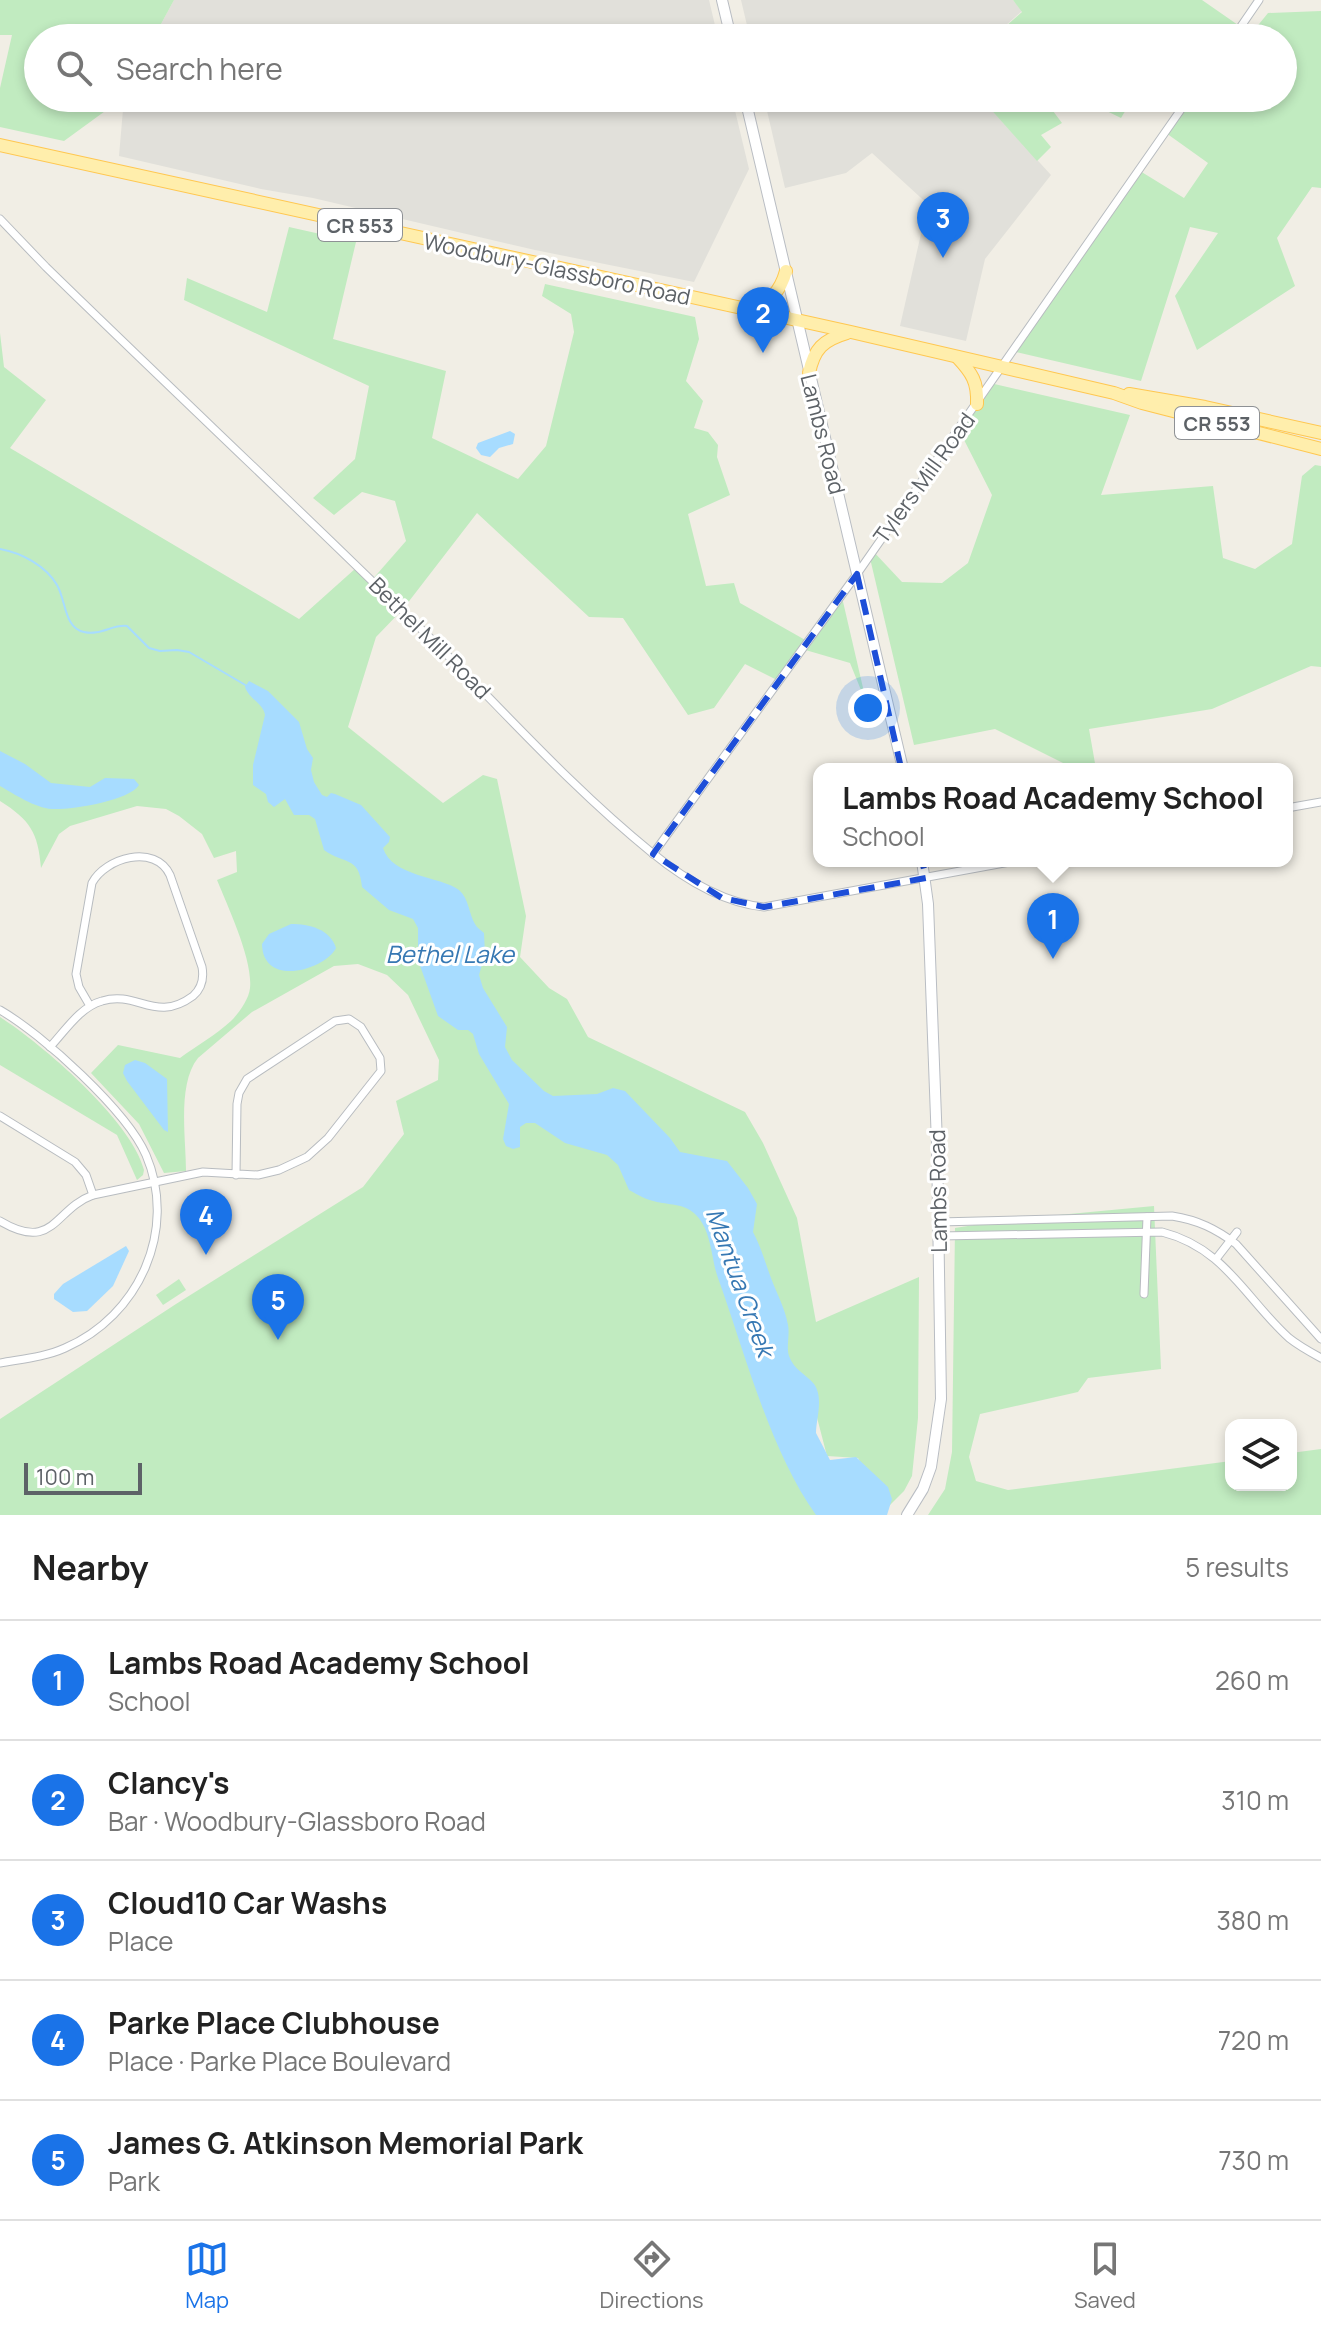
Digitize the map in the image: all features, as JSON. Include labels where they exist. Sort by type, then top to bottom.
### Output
[{"type":"main road","points":[[722,0],[728,24]]},
{"type":"main road","name":"Lambs Road","points":[[748,112],[902,763]]},
{"type":"main road","name":"Woodbury-Glassboro Road","points":[[0,145],[1114,393],[1159,398],[1321,433]]},
{"type":"main road","points":[[751,311],[774,297],[786,271]]},
{"type":"main road","points":[[809,373],[812,356],[821,344],[851,332]]},
{"type":"main road","points":[[957,357],[973,374],[978,385],[977,404]]},
{"type":"main road","name":"Woodbury-Glassboro Road","points":[[1114,393],[1321,449]]},
{"type":"main road","name":"Lambs Road","points":[[907,1515],[923,1489],[936,1442],[941,1399],[940,1236],[923,867]]},
{"type":"street","points":[[1243,24],[1259,0]]},
{"type":"street","name":"Tylers Mill Road","points":[[653,854],[857,574],[1179,112]]},
{"type":"street","name":"Bethel Mill Road","points":[[0,219],[594,801],[653,854],[722,898],[757,906],[984,867]]},
{"type":"street","points":[[1293,807],[1321,802]]},
{"type":"street","points":[[50,1047],[90,1006],[102,1001],[117,999],[172,1008],[194,995],[201,986],[202,967],[171,878],[164,864],[153,857],[138,856],[107,867],[98,873],[92,883],[76,974],[79,987],[90,1006]]},
{"type":"street","points":[[0,1010],[50,1047],[126,1122],[145,1153],[154,1182],[158,1216],[153,1245],[141,1278],[126,1302],[101,1326],[69,1346],[46,1355],[0,1363]]},
{"type":"street","points":[[0,1221],[24,1231],[42,1230],[56,1224],[74,1205],[93,1195],[203,1172],[236,1175],[252,1175],[273,1172],[307,1157],[328,1138],[381,1071],[381,1062],[358,1025],[349,1019],[335,1021],[247,1079],[238,1099],[236,1175]]},
{"type":"street","points":[[0,1116],[78,1164],[86,1175],[93,1195]]},
{"type":"street","points":[[939,1222],[1172,1216],[1194,1219],[1231,1240],[1321,1339]]},
{"type":"street","points":[[1144,1294],[1147,1217]]},
{"type":"street","points":[[1216,1259],[1237,1232]]},
{"type":"street","points":[[940,1236],[1147,1233],[1175,1236],[1202,1248],[1216,1259],[1291,1339],[1321,1358]]},
{"type":"highlighted area","points":[[857,574],[926,878],[764,907],[722,898],[653,854]]},
{"type":"shaded area","points":[[174,0],[709,0],[715,24],[161,24]]},
{"type":"shaded area","points":[[741,0],[1013,0],[1022,11],[1007,24],[747,24]]},
{"type":"shaded area","points":[[123,112],[735,112],[749,169],[694,282],[535,250],[119,156]]},
{"type":"shaded area","points":[[767,112],[993,112],[1051,175],[985,259],[966,341],[900,326],[923,225],[944,219],[872,153],[846,173],[785,188]]},
{"type":"green space","points":[[0,0],[174,0],[161,24],[24,24],[24,112],[104,112],[64,141],[0,127],[0,88],[12,35],[0,35]]},
{"type":"green space","points":[[1013,0],[1202,0],[1237,24],[1008,24],[1022,12]]},
{"type":"green space","points":[[1321,11],[1321,188],[1312,187],[1277,238],[1295,286],[1197,350],[1175,296],[1218,233],[1190,227],[1141,381],[1012,351],[1140,171],[1184,198],[1208,163],[1166,133],[1181,112],[1297,112],[1297,24],[1259,24],[1268,13]]},
{"type":"green space","points":[[993,112],[1054,112],[1062,123],[1041,135],[1051,147],[1037,161]]},
{"type":"green space","points":[[1109,112],[1125,112],[1121,118]]},
{"type":"green space","points":[[289,227],[356,242],[333,339],[446,371],[432,438],[518,479],[546,446],[574,332],[571,314],[542,296],[545,284],[695,317],[699,339],[686,381],[703,401],[694,428],[708,432],[718,445],[717,457],[730,495],[688,514],[706,586],[734,583],[740,603],[807,641],[841,593],[867,705],[850,663],[802,649],[779,681],[745,664],[714,708],[688,715],[623,618],[589,617],[477,513],[403,609],[376,637],[348,727],[443,803],[483,775],[497,779],[526,916],[520,957],[549,988],[567,999],[588,1037],[745,1112],[763,1143],[797,1218],[816,1322],[919,1277],[918,1418],[912,1476],[904,1491],[885,1510],[858,1458],[827,1456],[807,1379],[816,1515],[0,1515],[0,1419],[363,1187],[404,1134],[396,1101],[438,1080],[439,1060],[408,995],[387,975],[358,964],[334,966],[252,1012],[198,1058],[191,1069],[185,1096],[186,1171],[164,1173],[139,1124],[91,1073],[118,1045],[180,1058],[225,1026],[243,1006],[250,988],[248,963],[217,880],[237,872],[236,851],[214,858],[202,834],[179,816],[166,809],[137,806],[70,826],[59,834],[41,868],[38,845],[31,828],[19,814],[0,801],[0,333],[4,367],[46,400],[10,448],[299,619],[356,568],[371,581],[406,541],[395,501],[362,492],[334,515],[313,498],[355,459],[369,386],[184,300],[187,278],[267,312]]},
{"type":"green space","points":[[990,383],[1130,415],[1101,495],[1213,486],[1223,558],[1255,569],[1292,544],[1302,476],[1315,465],[1321,466],[1321,667],[1311,666],[1212,709],[1089,729],[1095,763],[1063,763],[995,729],[914,745],[869,554],[872,550],[902,582],[942,583],[968,563],[992,495],[958,428]]},
{"type":"green space","points":[[0,1017],[61,1064],[104,1107],[136,1150],[143,1175],[137,1180],[117,1135],[0,1065]]},
{"type":"green space","points":[[1154,1206],[1161,1369],[1088,1378],[1078,1392],[980,1414],[969,1457],[976,1481],[1008,1490],[1225,1462],[1225,1491],[1297,1491],[1297,1452],[1321,1449],[1321,1515],[928,1515],[945,1489],[952,1452],[955,1228]]},
{"type":"green space","points":[[179,1279],[186,1290],[163,1305],[156,1295]]},
{"type":"water","points":[[510,431],[515,434],[513,444],[499,448],[490,457],[481,455],[476,448],[478,443]]},
{"type":"water","name":"Bethel Lake","points":[[249,681],[268,691],[299,722],[313,758],[311,770],[314,782],[322,795],[335,794],[361,805],[390,837],[383,848],[396,865],[451,885],[462,893],[475,924],[484,933],[485,954],[479,975],[483,988],[507,1027],[505,1047],[512,1060],[553,1096],[597,1094],[613,1088],[625,1091],[680,1152],[727,1161],[748,1188],[757,1204],[753,1232],[787,1319],[789,1356],[817,1390],[816,1433],[830,1460],[856,1457],[888,1487],[892,1499],[887,1515],[816,1515],[785,1462],[772,1432],[718,1278],[708,1237],[692,1211],[650,1200],[629,1190],[618,1165],[607,1155],[565,1143],[535,1123],[520,1127],[520,1147],[513,1149],[506,1146],[503,1139],[509,1104],[479,1054],[473,1034],[468,1030],[458,1030],[438,1016],[418,960],[418,928],[413,919],[389,910],[362,887],[354,865],[324,850],[315,819],[309,815],[294,815],[285,799],[274,807],[268,802],[266,794],[253,785],[253,765],[265,715],[245,687]]},
{"type":"water","points":[[0,751],[51,783],[90,787],[105,778],[134,779],[139,785],[124,796],[99,803],[72,808],[45,808],[0,786]]},
{"type":"water","points":[[291,924],[324,932],[336,948],[330,956],[308,968],[283,971],[273,967],[265,958],[262,944],[269,934]]},
{"type":"water","points":[[135,1060],[145,1063],[167,1079],[168,1132],[123,1073],[125,1065]]},
{"type":"water","points":[[126,1246],[129,1251],[113,1286],[87,1311],[73,1312],[54,1299],[54,1294],[63,1284]]},
{"type":"waterway","name":"Mantua Creek","points":[[0,549],[25,557],[47,572],[57,585],[69,619],[77,629],[96,632],[127,626],[149,648],[189,652],[247,686]]},
{"type":"place","name":"Cloud10 Car Washs","points":[[943,258]]},
{"type":"place","name":"Clancy's","points":[[763,353]]},
{"type":"place","name":"Lambs Road Academy School","points":[[1053,959]]},
{"type":"place","name":"Parke Place Clubhouse","points":[[206,1255]]},
{"type":"place","name":"James G. Atkinson Memorial Park","points":[[278,1340]]}]
